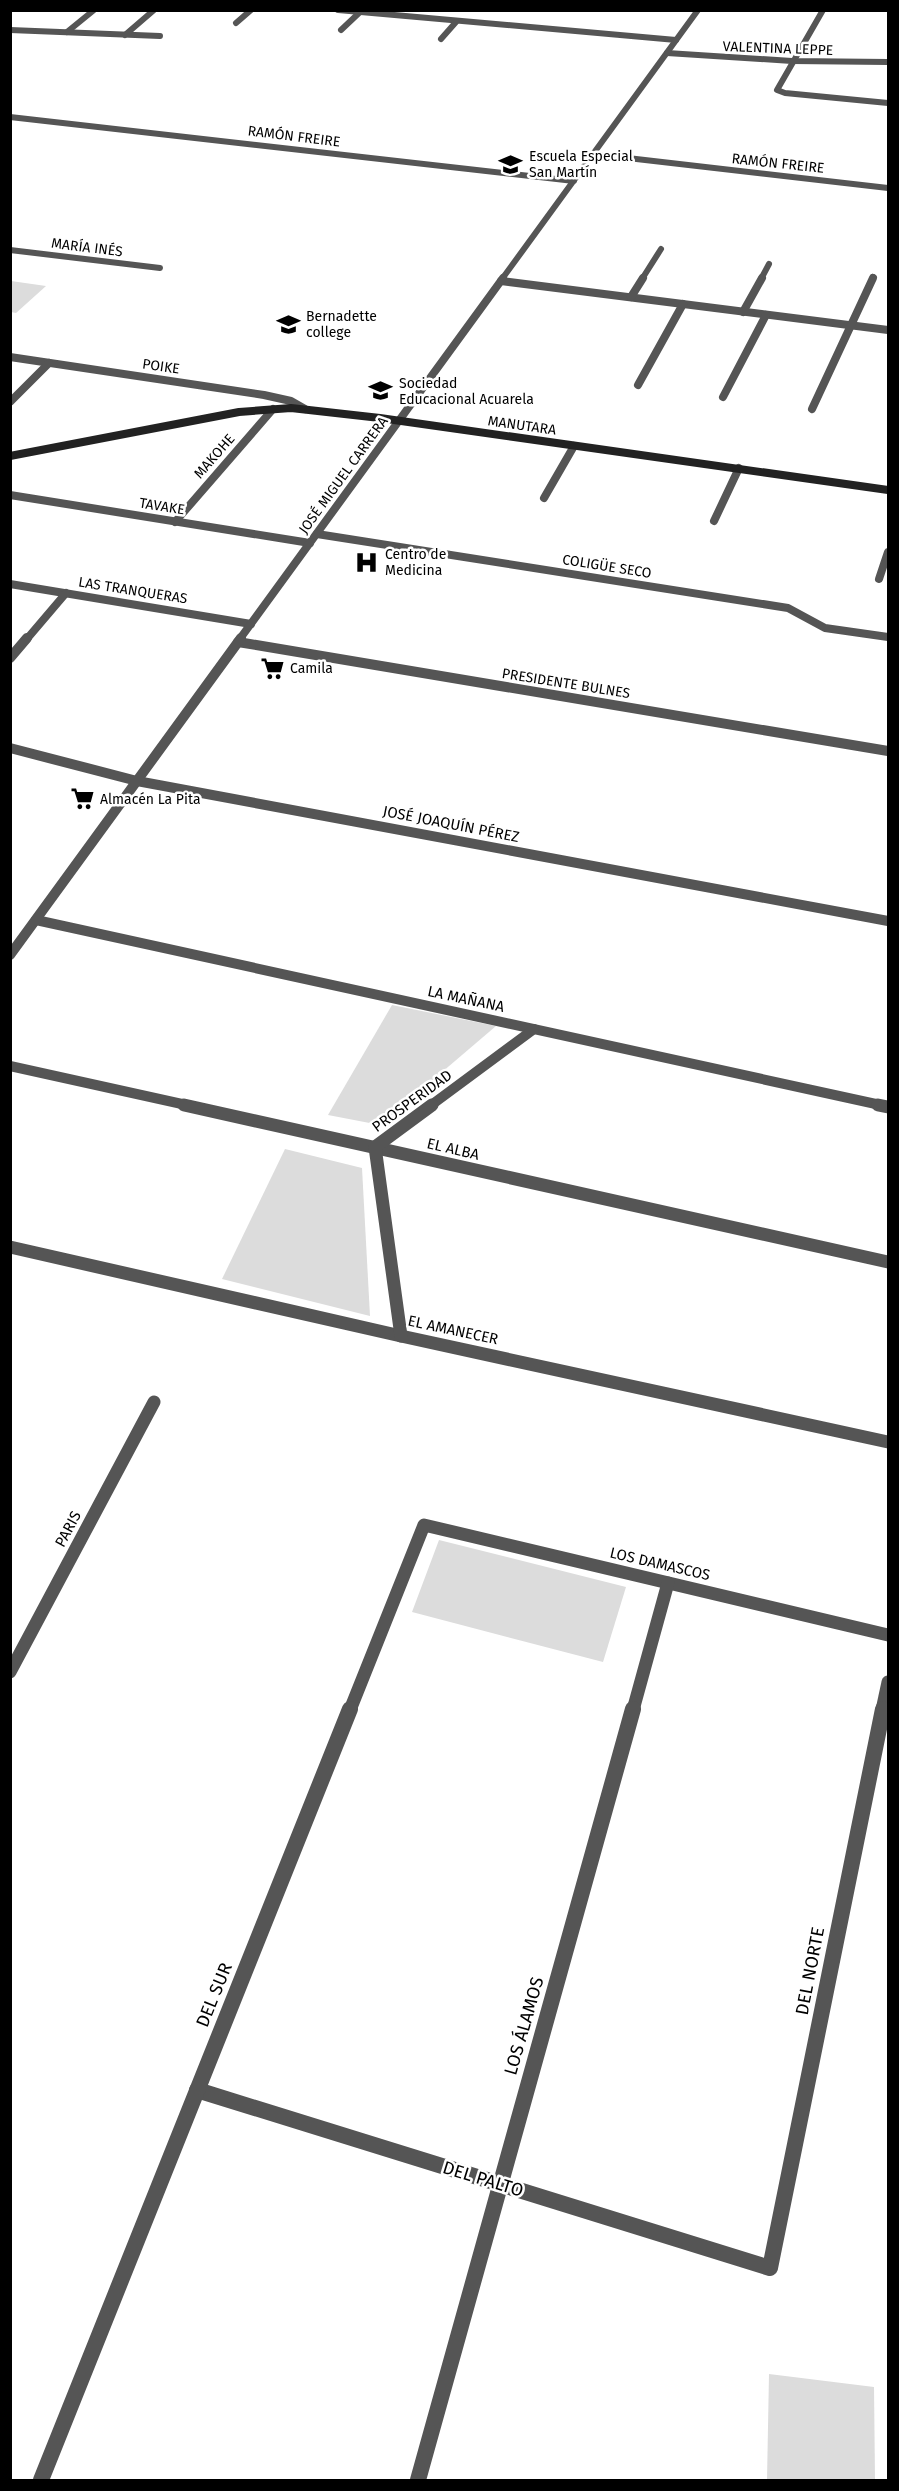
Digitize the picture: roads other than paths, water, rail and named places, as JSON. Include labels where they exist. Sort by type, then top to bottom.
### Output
[{"type":"main road","name":"MANUTARA","points":[[10,456],[239,412],[305,409],[888,490]]},
{"type":"street","points":[[66,32],[94,10]]},
{"type":"street","points":[[125,35],[154,10]]},
{"type":"street","points":[[236,23],[251,10]]},
{"type":"street","points":[[338,10],[493,26],[512,25],[676,40]]},
{"type":"street","name":"JOSÉ MIGUEL CARRERA","points":[[10,955],[698,10]]},
{"type":"street","points":[[823,10],[777,88],[779,91],[888,104]]},
{"type":"street","points":[[341,30],[359,13]]},
{"type":"street","points":[[441,39],[456,22]]},
{"type":"street","points":[[10,30],[160,36]]},
{"type":"street","name":"VALENTINA LEPPE","points":[[667,53],[792,61],[888,62]]},
{"type":"street","name":"RAMÓN FREIRE","points":[[10,117],[574,181]]},
{"type":"street","name":"RAMÓN FREIRE","points":[[593,154],[888,188]]},
{"type":"street","points":[[631,297],[661,249]]},
{"type":"street","name":"MARÍA INÉS","points":[[10,250],[160,267]]},
{"type":"street","points":[[742,312],[769,264]]},
{"type":"street","points":[[813,409],[873,277]]},
{"type":"street","points":[[501,281],[888,330]]},
{"type":"street","points":[[638,385],[684,304]]},
{"type":"street","points":[[723,397],[766,315]]},
{"type":"street","name":"POIKE","points":[[10,357],[264,395],[291,401],[305,409]]},
{"type":"street","points":[[10,402],[49,363]]},
{"type":"street","name":"MAKOHE","points":[[176,522],[273,409]]},
{"type":"street","points":[[544,498],[574,446]]},
{"type":"street","points":[[714,521],[740,468]]},
{"type":"street","name":"TAVAKE","points":[[10,495],[310,543]]},
{"type":"street","name":"COLIGÜE SECO","points":[[317,534],[788,608],[800,612],[811,622],[825,628],[888,637]]},
{"type":"street","points":[[879,579],[888,552]]},
{"type":"street","name":"LAS TRANQUERAS","points":[[10,584],[251,624]]},
{"type":"street","points":[[10,658],[66,593]]},
{"type":"street","name":"PRESIDENTE BULNES","points":[[238,642],[888,751]]},
{"type":"street","name":"JOSÉ JOAQUÍN PÉREZ","points":[[10,748],[137,781],[888,921]]},
{"type":"street","name":"LA MAÑANA","points":[[36,920],[888,1107]]},
{"type":"street","name":"PROSPERIDAD","points":[[401,1336],[375,1147],[534,1029]]},
{"type":"street","name":"EL ALBA","points":[[10,1066],[888,1262]]},
{"type":"street","name":"EL AMANECER","points":[[10,1247],[401,1336],[888,1442]]},
{"type":"street","name":"PARIS","points":[[10,1672],[154,1402]]},
{"type":"street","name":"LOS DAMASCOS","points":[[424,1525],[888,1635]]},
{"type":"street","name":"DEL SUR","points":[[41,2481],[424,1525]]},
{"type":"street","name":"LOS ÁLAMOS","points":[[417,2481],[668,1583]]},
{"type":"street","name":"DEL NORTE","points":[[770,2268],[888,1682]]},
{"type":"street","name":"DEL PALTO","points":[[197,2090],[770,2268]]},
{"type":"place","name":"Escuela Especial San Martín","points":[[511,164]]},
{"type":"place","name":"Bernadette college","points":[[288,324]]},
{"type":"place","name":"Sociedad Educacional Acuarela","points":[[381,391]]},
{"type":"place","name":"Centro de Medicina","points":[[367,562]]},
{"type":"place","name":"Camila","points":[[272,668]]},
{"type":"place","name":"Almacén La Pita","points":[[82,799]]}]
